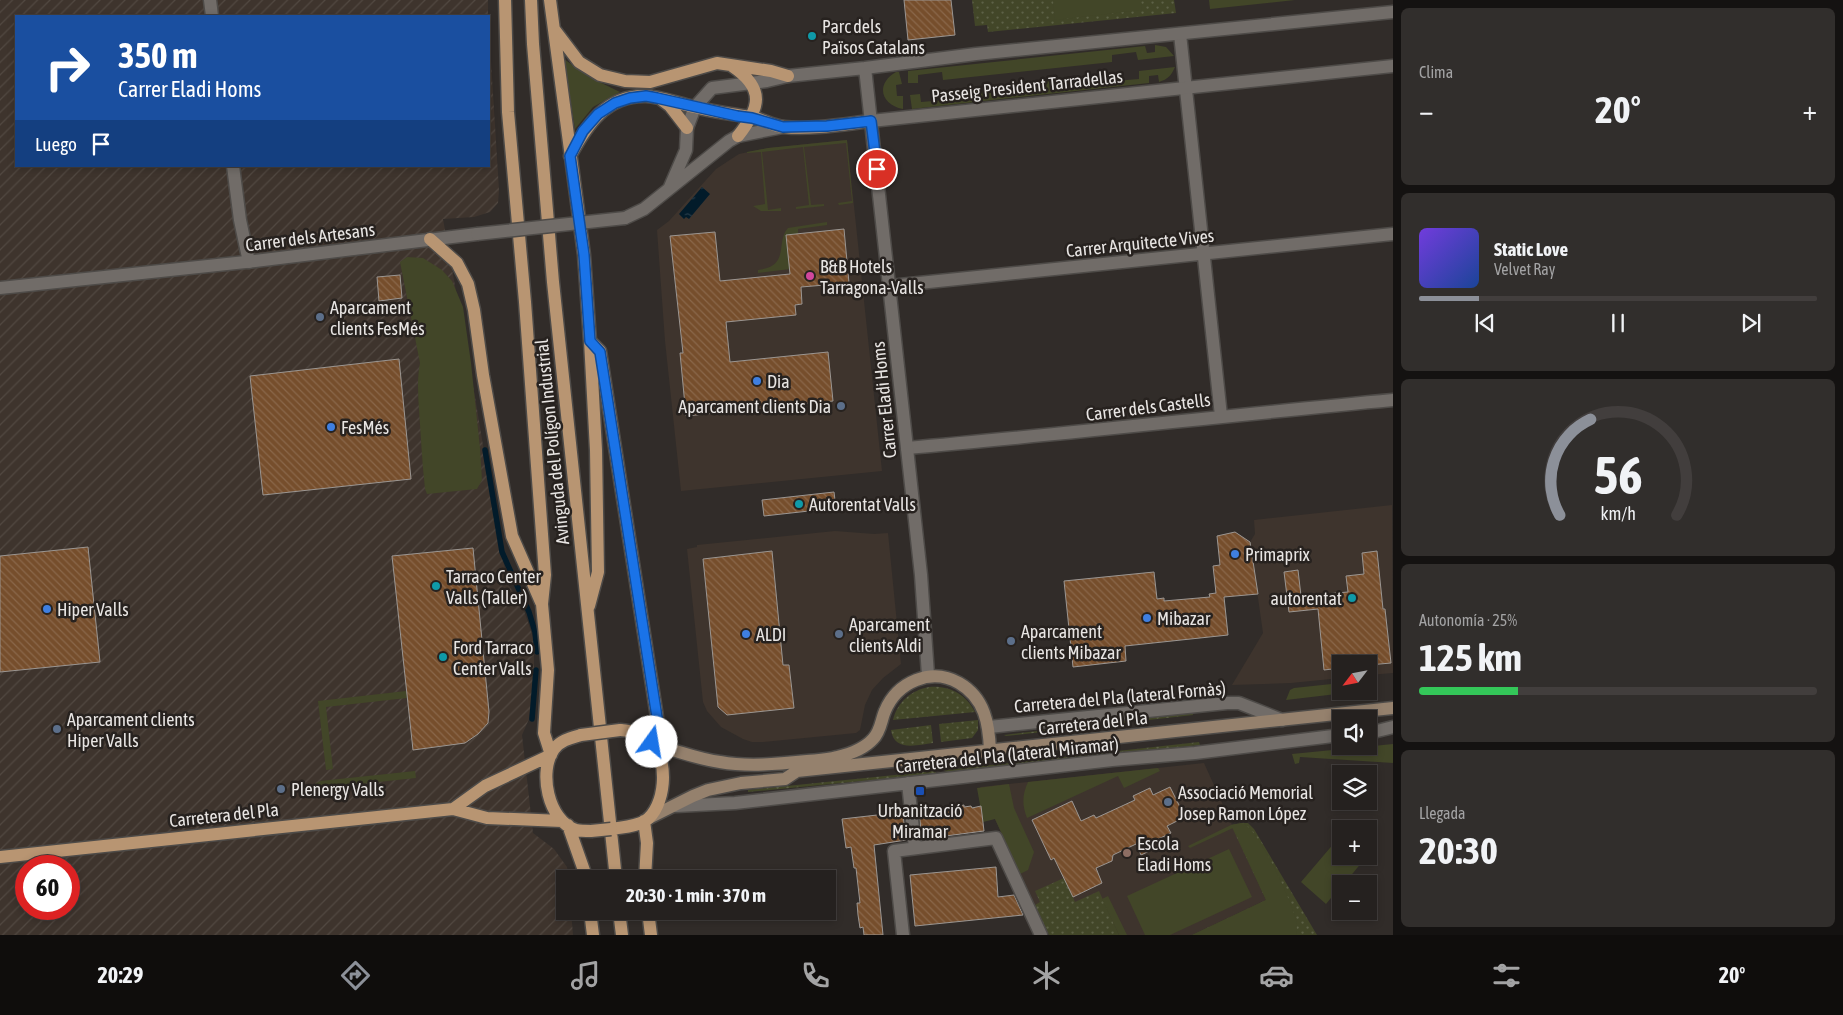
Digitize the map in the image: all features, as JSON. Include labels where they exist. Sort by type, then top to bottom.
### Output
[{"type":"main road","points":[[505,0],[508,112],[524,293],[545,575],[542,604],[548,670],[544,732],[551,755],[546,772],[547,788],[550,800],[565,823],[583,870]]},
{"type":"main road","name":"Avinguda del Polígon Industrial","points":[[531,0],[553,282],[615,870]]},
{"type":"main road","points":[[550,0],[552,27],[584,255],[590,341],[596,450],[598,572],[587,615]]},
{"type":"main road","points":[[552,27],[579,62],[600,75],[625,81],[650,82],[717,63],[788,76]]},
{"type":"main road","points":[[731,65],[743,73],[752,84],[756,101],[752,118],[738,136]]},
{"type":"main road","points":[[570,156],[583,131],[598,114],[615,103],[630,98],[646,96],[752,118],[783,127],[827,126],[871,121]]},
{"type":"main road","points":[[657,98],[670,106],[688,128]]},
{"type":"main road","points":[[430,239],[457,263],[468,284],[512,536],[542,604]]},
{"type":"main road","points":[[590,341],[600,352],[657,717],[653,744]]},
{"type":"main road","points":[[653,744],[721,762],[752,764],[785,763],[836,758],[854,752],[864,746],[878,733],[884,712],[890,701],[909,683],[928,675],[940,675],[950,678],[970,690],[982,706],[989,727],[990,751]]},
{"type":"main road","name":"Carretera del Pla","points":[[647,820],[708,790],[741,783],[785,779],[796,772],[1393,708]]},
{"type":"main road","points":[[620,730],[632,731],[644,736],[653,744],[660,756],[663,788],[656,809],[647,820],[630,826],[591,831],[575,829],[565,823],[487,818],[453,809],[485,786],[551,755],[563,742],[581,735],[620,730]]},
{"type":"main road","points":[[785,763],[796,772]]},
{"type":"main road","name":"Carretera del Pla","points":[[0,856],[453,809]]},
{"type":"main road","points":[[645,870],[647,820]]},
{"type":"main road","points":[[591,920],[593,935]]},
{"type":"main road","points":[[620,920],[622,935]]},
{"type":"main road","points":[[649,920],[651,935]]},
{"type":"street","points":[[210,0],[212,15]]},
{"type":"street","name":"Passeig President Tarradellas","points":[[695,107],[712,88],[752,84],[788,76],[976,54],[1393,12]]},
{"type":"street","points":[[1180,34],[1221,416]]},
{"type":"street","name":"Passeig President Tarradellas","points":[[871,121],[1393,66]]},
{"type":"street","name":"Carrer Eladi Homs","points":[[865,68],[921,575],[928,675]]},
{"type":"street","points":[[670,187],[686,150],[688,128],[695,107]]},
{"type":"street","points":[[670,187],[689,174],[728,141],[738,136],[783,127]]},
{"type":"street","points":[[233,167],[240,220],[249,262]]},
{"type":"street","name":"Carrer dels Artesans","points":[[0,288],[249,262],[430,239],[625,218],[644,209],[670,187]]},
{"type":"street","name":"Carrer Arquitecte Vives","points":[[890,286],[1393,234]]},
{"type":"street","name":"Carrer dels Castells","points":[[907,448],[1077,433],[1221,416],[1393,400]]},
{"type":"street","name":"Carretera del Pla (lateral Fornàs)","points":[[989,727],[1226,703],[1239,703],[1282,720]]},
{"type":"street","points":[[1377,731],[1393,727]]},
{"type":"street","name":"Carretera del Pla (lateral Miramar)","points":[[676,806],[735,803],[1112,760],[1196,753],[1332,736]]},
{"type":"street","points":[[908,783],[915,848]]},
{"type":"street","points":[[904,935],[894,850],[996,838],[1041,935]]},
{"type":"shaded area","points":[[0,0],[488,0],[488,15],[15,15],[15,167],[490,167],[490,45],[499,190],[498,203],[490,212],[474,217],[443,219],[500,548],[509,586],[522,605],[534,640],[534,676],[529,719],[522,735],[533,833],[554,849],[567,867],[567,870],[556,870],[556,920],[572,920],[573,935],[0,935]]},
{"type":"shaded area","points":[[847,140],[882,471],[681,491],[665,341],[657,230],[669,221],[716,169],[739,154],[768,148]]},
{"type":"shaded area","points":[[1392,505],[1393,673],[1378,674],[1378,655],[1332,655],[1332,679],[1291,683],[1232,685],[1263,633],[1250,542],[1255,534],[1254,520]]},
{"type":"shaded area","points":[[835,531],[874,534],[888,533],[901,664],[883,678],[872,690],[865,705],[860,730],[856,733],[763,742],[752,742],[743,739],[721,727],[707,711],[703,702],[687,549],[697,547],[697,545]]},
{"type":"shaded area","name":"Escola Eladi Homs","points":[[1204,763],[1266,900],[1192,935],[1049,935],[980,787]]},
{"type":"green space","points":[[972,0],[1174,0],[1176,13],[988,32],[987,25],[975,26]]},
{"type":"green space","points":[[1053,0],[1141,0],[1142,10],[1055,20]]},
{"type":"green space","points":[[1209,0],[1295,0],[1210,9]]},
{"type":"green space","points":[[1155,45],[1166,47],[1174,56],[1138,60],[1136,52],[1112,55],[1112,62],[943,80],[942,72],[918,75],[918,83],[908,83],[908,71],[1145,46],[1147,53],[1155,52]]},
{"type":"green space","points":[[564,59],[589,77],[620,92],[593,107],[575,129]]},
{"type":"green space","points":[[1175,67],[1169,77],[1159,82],[1158,75],[1149,76],[1149,83],[912,109],[910,95],[920,94],[921,102],[945,100],[944,92],[1114,74],[1115,81],[1139,79],[1139,71]]},
{"type":"green space","points":[[896,72],[899,72],[902,84],[896,85],[897,96],[903,96],[903,109],[890,103],[883,94],[885,82]]},
{"type":"green space","points":[[847,140],[853,203],[839,205],[838,203],[852,201],[846,143],[804,147],[811,205],[824,204],[824,206],[796,209],[796,207],[809,205],[803,147],[762,152],[768,210],[781,208],[781,211],[761,211],[753,206],[765,204],[761,152],[747,152]]},
{"type":"green space","points":[[827,222],[827,225],[798,229],[790,269],[758,273],[758,270],[768,268],[779,259],[782,240],[788,228]]},
{"type":"green space","points":[[407,257],[423,258],[442,270],[452,281],[463,307],[480,448],[482,480],[477,489],[427,494],[425,489],[418,398],[420,363],[400,262]]},
{"type":"green space","points":[[1332,684],[1332,695],[1286,700],[1290,690]]},
{"type":"green space","points":[[929,687],[950,689],[956,692],[967,700],[975,712],[893,720],[898,708],[906,698],[917,691]]},
{"type":"green space","points":[[406,691],[407,698],[326,707],[333,769],[326,770],[318,701]]},
{"type":"green space","points":[[1193,713],[1193,715],[1004,735]]},
{"type":"green space","points":[[978,720],[978,730],[972,738],[941,742],[939,724]]},
{"type":"green space","points":[[931,725],[933,743],[920,745],[907,746],[897,742],[891,730]]},
{"type":"green space","points":[[1199,742],[1200,745],[944,771],[946,770]]},
{"type":"green space","points":[[1393,744],[1393,763],[1300,757],[1299,763],[1295,764],[1292,754],[1332,750],[1332,755],[1377,755],[1377,746]]},
{"type":"green space","points":[[1158,768],[1160,771],[1124,788],[1118,776],[1027,818],[1023,800],[1028,782]]},
{"type":"green space","points":[[415,771],[416,778],[313,789],[313,785],[320,781]]},
{"type":"green space","points":[[936,772],[935,774],[748,792],[748,790]]},
{"type":"green space","points":[[1009,784],[1014,808],[1034,852],[1028,870],[1020,874],[995,819],[983,822],[977,788]]},
{"type":"green space","points":[[1242,823],[1257,837],[1274,866],[1296,920],[1296,935],[1192,935],[1266,900],[1233,828],[1190,848],[1188,846],[1231,825]]},
{"type":"green space","points":[[1248,823],[1254,829],[1317,935],[1192,935],[1266,900],[1231,825]]},
{"type":"green space","points":[[1332,846],[1332,865],[1360,865],[1351,875],[1332,875],[1332,897],[1326,904],[1301,882]]},
{"type":"green space","points":[[1229,849],[1252,897],[1170,935],[1145,935],[1127,896]]},
{"type":"green space","points":[[1064,878],[1075,902],[1099,891],[1119,935],[1049,935],[1035,905],[1040,902],[1035,891]]},
{"type":"green space","points":[[1108,896],[1127,935],[1119,935],[1102,899]]},
{"type":"water","points":[[702,187],[710,194],[689,219],[686,217],[684,219],[679,214]]},
{"type":"building","points":[[904,0],[951,0],[955,35],[908,40]]},
{"type":"building","points":[[844,229],[849,283],[801,287],[802,304],[795,305],[796,315],[726,322],[730,362],[828,352],[833,401],[686,416],[680,353],[683,353],[670,236],[715,232],[720,281],[790,274],[786,235]]},
{"type":"building","points":[[400,275],[402,298],[379,301],[377,277]]},
{"type":"building","name":"FesMés","points":[[399,359],[411,479],[263,495],[250,376]]},
{"type":"building","name":"Autorentat Valls","points":[[834,492],[836,508],[764,516],[762,500]]},
{"type":"building","name":"Mibazar","points":[[1235,532],[1250,542],[1258,594],[1224,597],[1228,635],[1125,646],[1126,661],[1073,667],[1064,581],[1154,572],[1157,599],[1164,598],[1164,601],[1210,597],[1209,594],[1216,593],[1213,566],[1220,565],[1217,536]]},
{"type":"building","name":"Hiper Valls","points":[[88,547],[100,662],[0,672],[0,556]]},
{"type":"building","name":"Ford Tarraco Center Valls","points":[[473,548],[489,712],[488,723],[478,734],[465,743],[413,750],[392,556]]},
{"type":"building","name":"ALDI","points":[[772,551],[783,665],[789,665],[794,708],[727,715],[718,707],[703,559]]},
{"type":"building","points":[[1377,551],[1391,663],[1378,664],[1378,655],[1332,655],[1332,669],[1324,670],[1318,609],[1289,612],[1284,572],[1298,570],[1301,596],[1348,592],[1346,576],[1364,574],[1362,553]]},
{"type":"building","points":[[1170,787],[1185,817],[1167,826],[1171,833],[1154,841],[1158,847],[1141,855],[1136,844],[1113,855],[1112,861],[1096,868],[1102,883],[1073,897],[1054,858],[1051,860],[1032,820],[1072,801],[1081,821],[1094,815],[1096,818],[1135,800],[1133,796],[1150,788],[1153,795]]},
{"type":"building","points":[[964,805],[964,807],[971,806],[972,808],[981,806],[984,831],[922,839],[919,812]]},
{"type":"building","points":[[886,814],[886,816],[903,814],[906,840],[874,845],[883,935],[864,935],[863,927],[860,928],[858,915],[857,903],[860,903],[856,868],[854,868],[851,847],[846,848],[842,819]]},
{"type":"building","points":[[996,867],[998,897],[1014,895],[1023,915],[915,926],[910,875]]},
{"type":"waterway","points":[[485,450],[502,552],[529,612],[535,632],[537,652]]},
{"type":"waterway","points":[[532,719],[536,670]]},
{"type":"place","name":"Parc dels Països Catalans","points":[[812,36]]},
{"type":"place","name":"B&B Hotels Tarragona-Valls","points":[[810,276]]},
{"type":"place","name":"Aparcament clients FesMés","points":[[320,317]]},
{"type":"place","name":"Dia","points":[[757,381]]},
{"type":"place","name":"Aparcament clients Dia","points":[[841,406]]},
{"type":"place","name":"FesMés","points":[[331,427]]},
{"type":"place","name":"Autorentat Valls","points":[[799,504]]},
{"type":"place","name":"Primaprix","points":[[1235,554]]},
{"type":"place","name":"Tarraco Center Valls (Taller)","points":[[436,586]]},
{"type":"place","name":"autorentat","points":[[1352,598]]},
{"type":"place","name":"Hiper Valls","points":[[47,609]]},
{"type":"place","name":"Mibazar","points":[[1147,618]]},
{"type":"place","name":"ALDI","points":[[746,634]]},
{"type":"place","name":"Aparcament clients Aldi","points":[[839,634]]},
{"type":"place","name":"Aparcament clients Mibazar","points":[[1011,641]]},
{"type":"place","name":"Ford Tarraco Center Valls","points":[[443,657]]},
{"type":"place","name":"Aparcament clients Hiper Valls","points":[[57,729]]},
{"type":"place","name":"Plenergy Valls","points":[[281,789]]},
{"type":"place","name":"Urbanització Miramar","points":[[920,791]]},
{"type":"place","name":"Associació Memorial Josep Ramon López","points":[[1168,802]]},
{"type":"place","name":"Escola Eladi Homs","points":[[1127,853]]},
{"type":"route","points":[[652,742],[657,717],[600,352],[590,341],[584,255],[570,156],[583,131],[598,114],[615,103],[630,98],[646,96],[752,118],[783,127],[827,126],[871,121],[877,169]]}]
